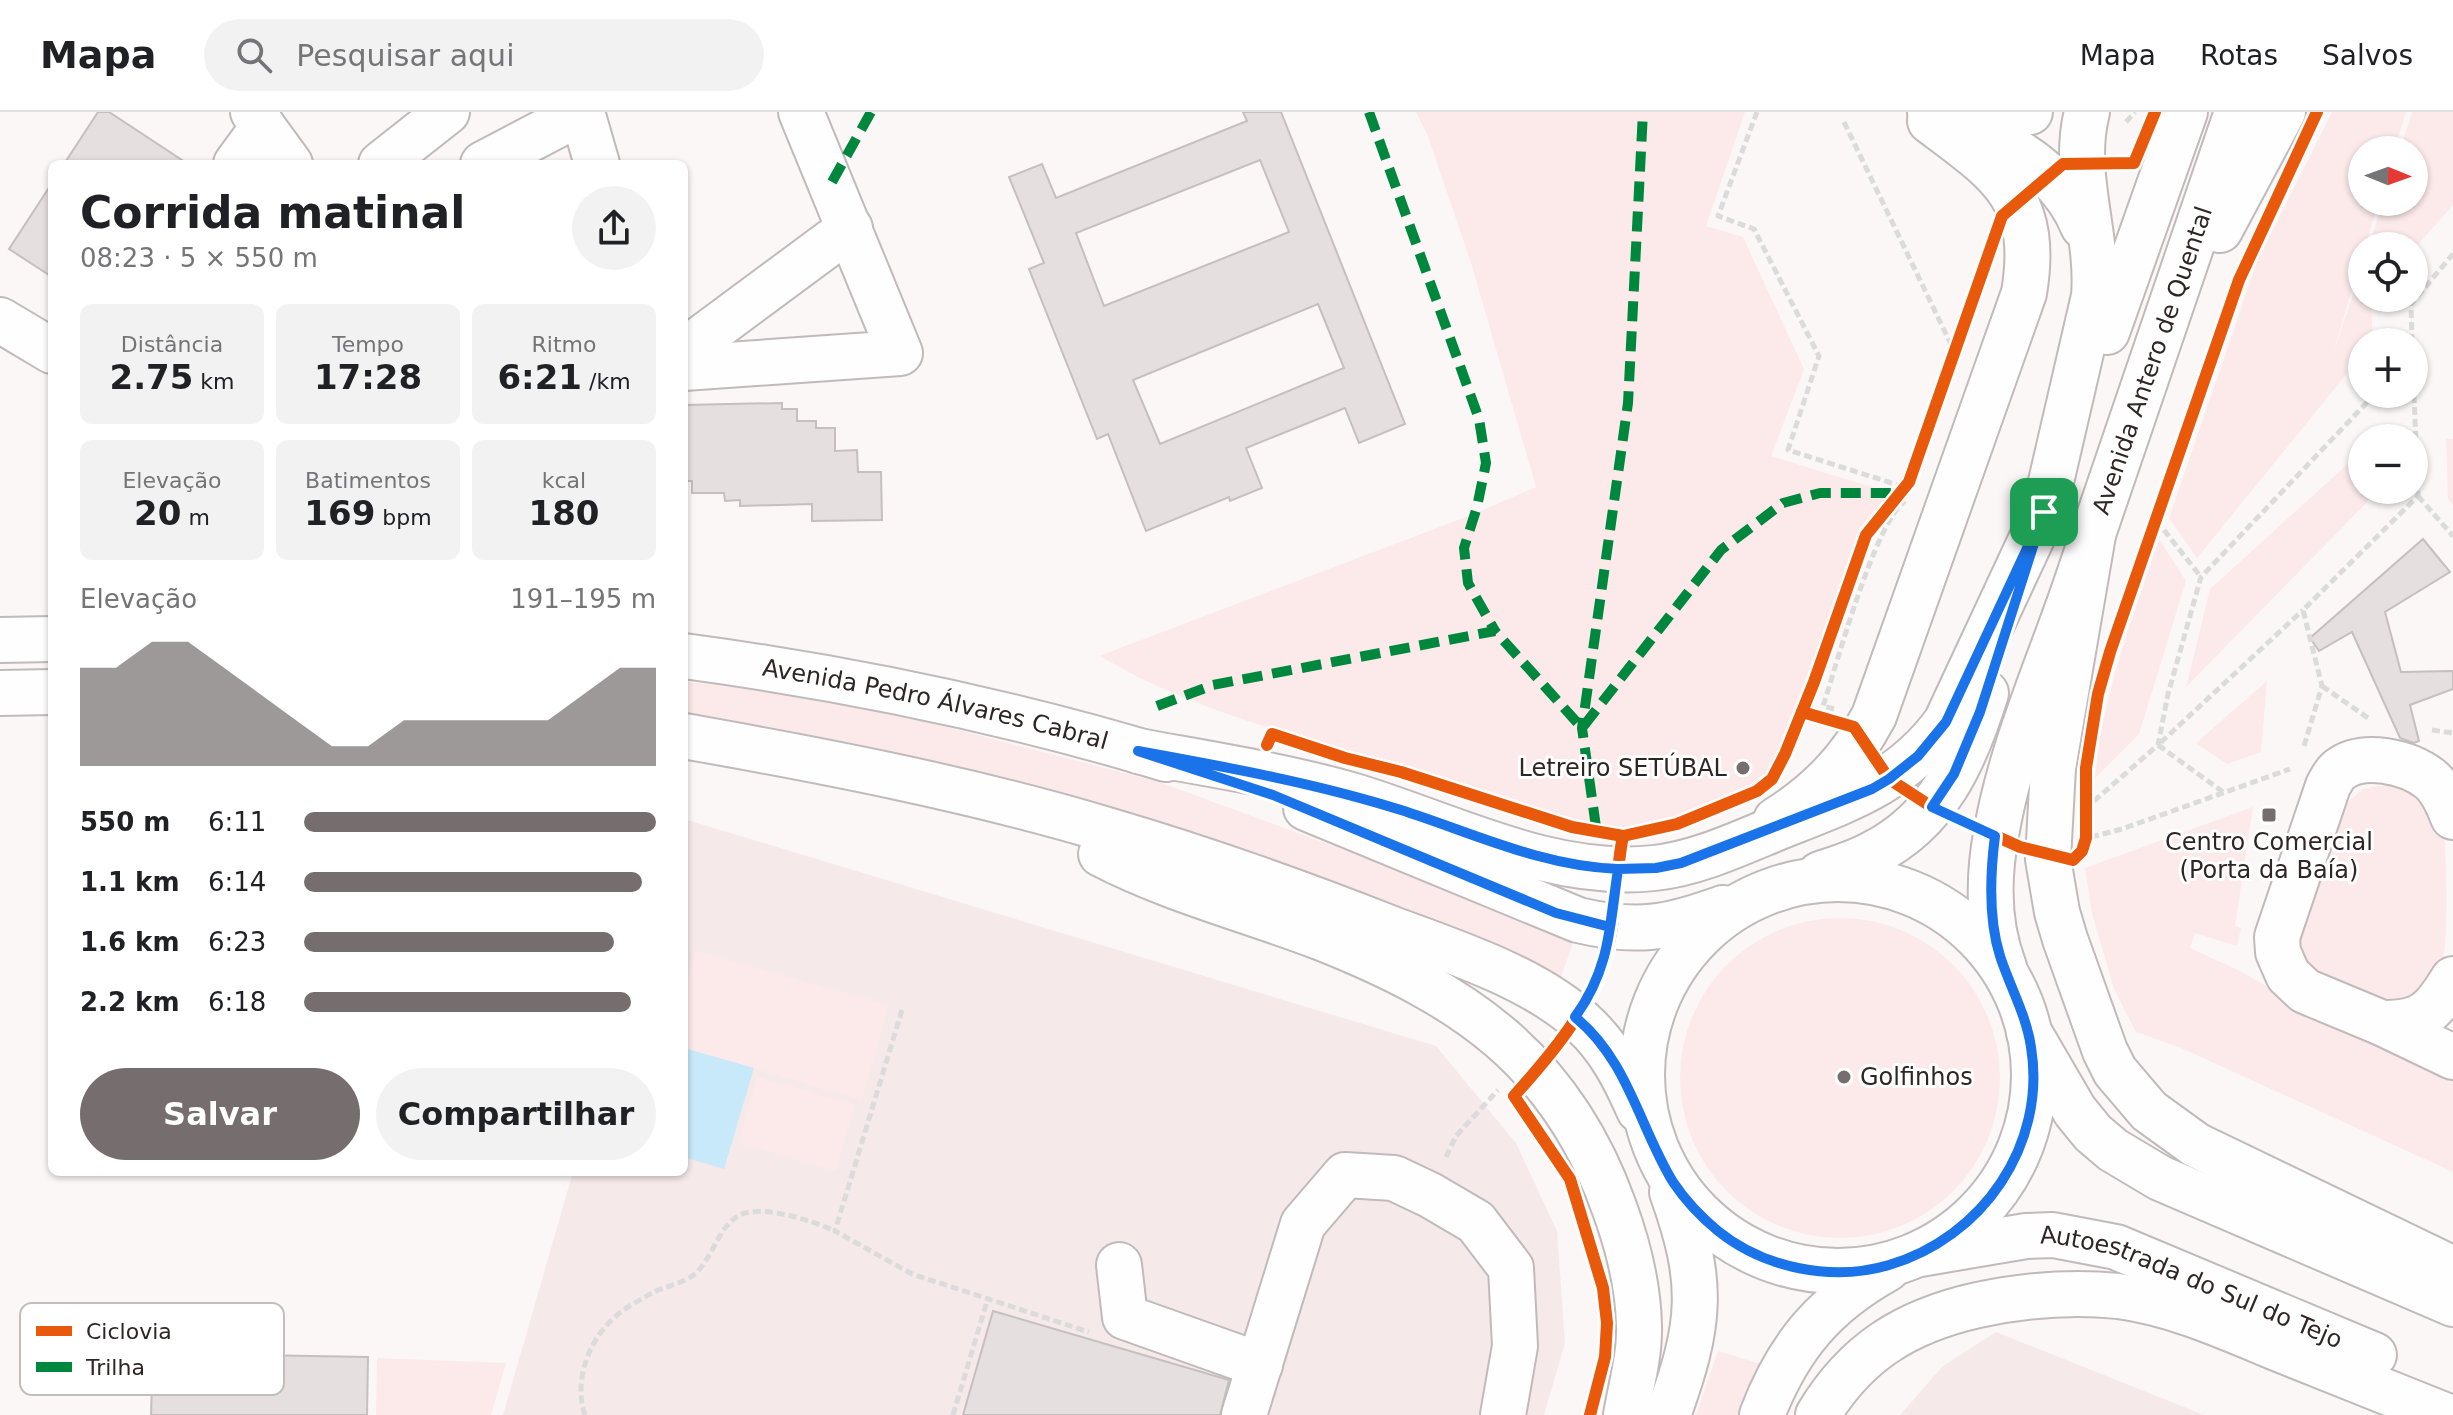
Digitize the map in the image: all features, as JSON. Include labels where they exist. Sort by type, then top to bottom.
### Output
[{"type":"main road","points":[[386,160],[447,112]]},
{"type":"main road","points":[[491,160],[582,112],[596,160]]},
{"type":"main road","points":[[688,368],[900,353],[801,112]]},
{"type":"main road","points":[[1725,847],[1804,801],[1826,783],[1860,740],[1883,695],[2017,313],[2027,271],[2027,235],[2017,203],[2008,186],[1986,162],[1919,112]]},
{"type":"main road","points":[[1930,112],[2009,145],[2049,175],[2079,214],[2093,249]]},
{"type":"main road","points":[[1968,112],[2012,115],[2030,112]]},
{"type":"main road","points":[[1138,751],[1277,777],[1347,794],[1485,841],[1567,864],[1597,868],[1656,868],[1681,863],[1872,789],[1897,773],[1932,741],[1946,722],[2044,512],[2094,296],[2096,275],[2082,173],[2087,112]]},
{"type":"main road","name":"Avenida Antero de Quental","points":[[1777,889],[1870,856],[1913,827],[1943,794],[1980,712],[2044,512],[2185,112]]},
{"type":"main road","name":"Avenida Antero de Quental","points":[[2009,980],[1993,927],[1992,873],[1995,836],[2011,770],[2237,112]]},
{"type":"main road","points":[[2122,453],[2220,230],[2264,112]]},
{"type":"main road","points":[[2220,230],[2283,112]]},
{"type":"main road","points":[[238,160],[258,119],[287,160]]},
{"type":"main road","points":[[688,348],[850,228]]},
{"type":"main road","points":[[0,320],[48,349]]},
{"type":"main road","points":[[2093,535],[2055,755],[2067,846],[2057,912],[2105,1051],[2115,1071],[2149,1111],[2196,1145],[2453,1269]]},
{"type":"main road","points":[[0,640],[48,639]]},
{"type":"main road","name":"Avenida Pedro Álvares Cabral","points":[[688,657],[930,697],[1060,728],[1138,751],[1273,795],[1556,913],[1590,923],[1616,928],[1658,928],[1777,889]]},
{"type":"main road","points":[[0,693],[48,692]]},
{"type":"main road","points":[[688,737],[952,790],[1103,829],[1188,855],[1353,914],[1532,987],[1575,1017],[1604,1046],[1619,1067],[1656,1148]]},
{"type":"main road","points":[[2453,817],[2431,780],[2406,766],[2376,760],[2352,764],[2337,771],[2328,786],[2277,937],[2278,952],[2288,975],[2305,991],[2453,1057]]},
{"type":"main road","points":[[952,790],[1037,821],[1111,859],[1373,960],[1465,1009],[1506,1042],[1550,1086],[1574,1121],[1605,1180],[1621,1225],[1637,1292],[1639,1329],[1626,1415]]},
{"type":"main road","points":[[1668,1415],[1692,1335],[1697,1293],[1687,1236],[1645,1108],[1643,1063],[1648,1029],[1665,982],[1684,954],[1709,928],[1740,905],[1777,889],[1820,880],[1859,880],[1915,895],[1944,910],[1967,927],[1995,957],[2009,980],[2029,1032],[2075,1111],[2093,1133],[2113,1150],[2160,1178],[2453,1304]]},
{"type":"main road","points":[[2382,1023],[2403,1023],[2421,1018],[2439,1002],[2453,979]]},
{"type":"main road","points":[[1762,1415],[1771,1390],[1791,1355],[1819,1319],[1864,1284],[1951,1236],[1976,1215],[1999,1188],[2014,1161],[2028,1124],[2033,1088],[2029,1032]]},
{"type":"main road","name":"Autoestrada do Sul do Tejo","points":[[1656,1148],[1673,1182],[1694,1208],[1720,1233],[1759,1256],[1807,1270],[1839,1272],[1882,1267],[1910,1258],[2026,1236],[2053,1235],[2116,1247],[2453,1391]]},
{"type":"main road","points":[[1244,1415],[1303,1224],[1345,1175],[1394,1178],[1430,1195],[1476,1222],[1511,1268],[1515,1346],[1503,1415]]},
{"type":"main road","points":[[1119,1265],[1125,1317],[1260,1365]]},
{"type":"main road","points":[[1818,1415],[1841,1380],[1858,1362],[1902,1332],[1961,1309],[2067,1293],[2121,1297],[2184,1311],[2444,1415]]},
{"type":"path","points":[[1757,112],[1718,216],[1754,229],[1819,356],[1788,450],[1903,483],[1866,535]]},
{"type":"path","points":[[1844,122],[1956,362]]},
{"type":"path","points":[[2412,328],[2411,304],[2453,254]]},
{"type":"path","points":[[1956,362],[1960,339]]},
{"type":"path","points":[[2158,745],[2168,694],[2201,577],[2362,408]]},
{"type":"path","points":[[2067,846],[2086,807],[2158,745],[2303,610],[2410,504]]},
{"type":"path","points":[[2425,504],[2453,536]]},
{"type":"path","points":[[2149,537],[2159,526],[2201,577]]},
{"type":"path","points":[[1833,626],[1853,571]]},
{"type":"path","points":[[2301,753],[2322,686],[2303,610]]},
{"type":"path","points":[[1810,715],[1854,727],[1860,740]]},
{"type":"path","points":[[2158,745],[2224,793]]},
{"type":"path","points":[[2067,846],[2297,767]]},
{"type":"path","points":[[835,1231],[902,1010]]},
{"type":"path","points":[[1430,1195],[1456,1136],[1508,1079]]},
{"type":"path","points":[[585,1415],[581,1404],[581,1375],[594,1344],[615,1316],[654,1292],[695,1274],[729,1224],[741,1214],[773,1212],[812,1221],[912,1274],[1091,1333]]},
{"type":"path","points":[[953,1415],[988,1298]]},
{"type":"shaded area","points":[[1416,112],[1745,112],[1706,226],[1743,237],[1804,369],[1771,456],[1891,493],[1860,528],[1774,766],[1767,776],[1738,795],[1676,820],[1638,829],[1580,824],[1226,714],[1146,681],[1099,656],[1474,514],[1536,487],[1471,263],[1428,136]]},
{"type":"shaded area","points":[[2332,112],[2406,112],[2398,136],[2348,136],[2348,216],[2375,216],[2369,232],[2348,232],[2348,303],[2332,357],[2348,309],[2348,312],[2372,312],[2372,328],[2348,328],[2348,372],[2197,558],[2169,518],[2257,262]]},
{"type":"shaded area","points":[[2412,112],[2453,112],[2453,205],[2428,233],[2373,232],[2379,216],[2428,216],[2428,136],[2404,136]]},
{"type":"shaded area","points":[[2446,439],[2453,439],[2453,505],[2448,499]]},
{"type":"shaded area","points":[[2348,464],[2348,504],[2365,504],[2186,687],[2210,589]]},
{"type":"shaded area","points":[[2159,539],[2186,581],[2139,734],[2095,778],[2111,687]]},
{"type":"shaded area","points":[[2267,681],[2261,752],[2227,764],[2196,743]]},
{"type":"shaded area","points":[[688,682],[889,712],[1159,782],[1388,866],[1574,940],[1560,980],[1374,896],[1151,818],[882,749],[688,714]]},
{"type":"shaded area","points":[[2384,785],[2411,788],[2444,818],[2447,905],[2441,973],[2435,986],[2397,1007],[2307,970],[2299,933],[2344,806],[2363,789]]},
{"type":"shaded area","points":[[2253,807],[2235,926],[2241,928],[2237,946],[2195,933],[2190,948],[2238,970],[2302,1006],[2453,1073],[2453,1172],[2179,1047],[2136,1032],[2114,989],[2092,913],[2085,868]]},
{"type":"shaded area","points":[[688,820],[1436,1046],[1516,1143],[1557,1231],[1565,1343],[1544,1415],[503,1415],[572,1176],[688,1176]]},
{"type":"shaded area","points":[[1840,918],[1871,921],[1901,930],[1929,945],[1953,965],[1973,989],[1988,1017],[1997,1047],[2000,1078],[1997,1109],[1988,1139],[1973,1167],[1953,1191],[1929,1211],[1901,1226],[1871,1235],[1840,1238],[1809,1235],[1779,1226],[1751,1211],[1727,1191],[1707,1167],[1692,1139],[1683,1109],[1680,1078],[1683,1047],[1692,1017],[1707,989],[1727,965],[1751,945],[1779,930],[1809,921]]},
{"type":"shaded area","points":[[696,951],[889,1005],[862,1100],[688,1049],[688,978]]},
{"type":"shaded area","points":[[757,1077],[855,1105],[836,1171],[739,1143]]},
{"type":"shaded area","points":[[1996,1332],[2204,1415],[1900,1415],[1943,1366]]},
{"type":"shaded area","points":[[1718,1351],[1761,1364],[1743,1415],[1696,1415]]},
{"type":"shaded area","points":[[377,1358],[506,1363],[491,1415],[376,1415]]},
{"type":"water","points":[[688,1049],[754,1068],[724,1169],[688,1158]]},
{"type":"building","points":[[98,112],[109,112],[182,160],[67,160]]},
{"type":"building","points":[[1243,112],[1281,112],[1405,424],[1359,443],[1345,408],[1246,448],[1262,488],[1230,501],[1229,497],[1146,531],[1108,434],[1097,439],[1029,269],[1044,263],[1009,177],[1042,164],[1056,198],[1247,121]],"holes":[[[1260,160],[1289,232],[1104,306],[1076,233]],[[1318,304],[1344,368],[1160,444],[1133,380]]]},
{"type":"building","points":[[48,189],[48,274],[9,249]]},
{"type":"building","points":[[782,403],[782,409],[797,409],[797,421],[816,421],[816,428],[835,428],[835,451],[857,450],[858,472],[881,472],[882,520],[812,521],[812,504],[740,506],[740,500],[725,501],[724,493],[692,493],[692,481],[688,481],[688,405]]},
{"type":"building","points":[[2423,539],[2450,572],[2385,612],[2401,672],[2453,671],[2453,689],[2410,705],[2419,741],[2414,743],[2400,738],[2352,632],[2319,651],[2310,638]]},
{"type":"building","points":[[993,1311],[1229,1380],[1220,1415],[963,1415]]},
{"type":"building","points":[[284,1355],[368,1357],[367,1415],[151,1415],[152,1395],[284,1395]]},
{"type":"marked path","points":[[832,182],[871,112]]},
{"type":"marked path","points":[[1369,112],[1479,419],[1486,463],[1464,548],[1468,583],[1495,631]]},
{"type":"marked path","points":[[1596,827],[1582,728],[1628,403],[1643,112]]},
{"type":"marked path","points":[[1157,706],[1213,685],[1495,631],[1582,728],[1721,550],[1783,503],[1820,493],[1891,493]]},
{"type":"cycle path","points":[[1267,745],[1272,734],[1572,827],[1623,836],[1677,824],[1757,791],[1772,779],[1785,754],[1866,535],[1909,482],[2002,216],[2063,164],[2134,163],[2155,112]]},
{"type":"cycle path","points":[[1802,712],[1854,727],[1889,779],[1932,807],[2020,847],[2073,860],[2082,851],[2086,838],[2086,768],[2098,694],[2110,652],[2239,280],[2317,112]]},
{"type":"cycle path","points":[[1590,1415],[1605,1357],[1607,1323],[1603,1288],[1570,1179],[1514,1096],[1567,1032],[1598,977],[1612,928],[1623,836]]},
{"type":"place","name":"Letreiro SETÚBAL","points":[[1743,768]]},
{"type":"place","name":"Centro Comercial (Porta da Baía)","points":[[2269,815]]},
{"type":"place","name":"Golfinhos","points":[[1844,1077]]},
{"type":"route","points":[[2044,512],[1946,722],[1918,756],[1889,779],[1844,802],[1704,855],[1656,868],[1618,869],[1610,927],[1556,913],[1273,795],[1138,751],[1277,777],[1347,794],[1532,855],[1567,864],[1618,869],[1615,892],[1606,956],[1591,995],[1575,1017],[1585,1024],[1619,1067],[1673,1182],[1720,1233],[1759,1256],[1807,1270],[1854,1272],[1882,1267],[1934,1247],[1976,1215],[1999,1188],[2014,1161],[2028,1124],[2034,1070],[2029,1032],[2000,955],[1993,927],[1991,897],[1995,836],[1932,807],[1954,774],[1980,712],[2044,512]]}]
